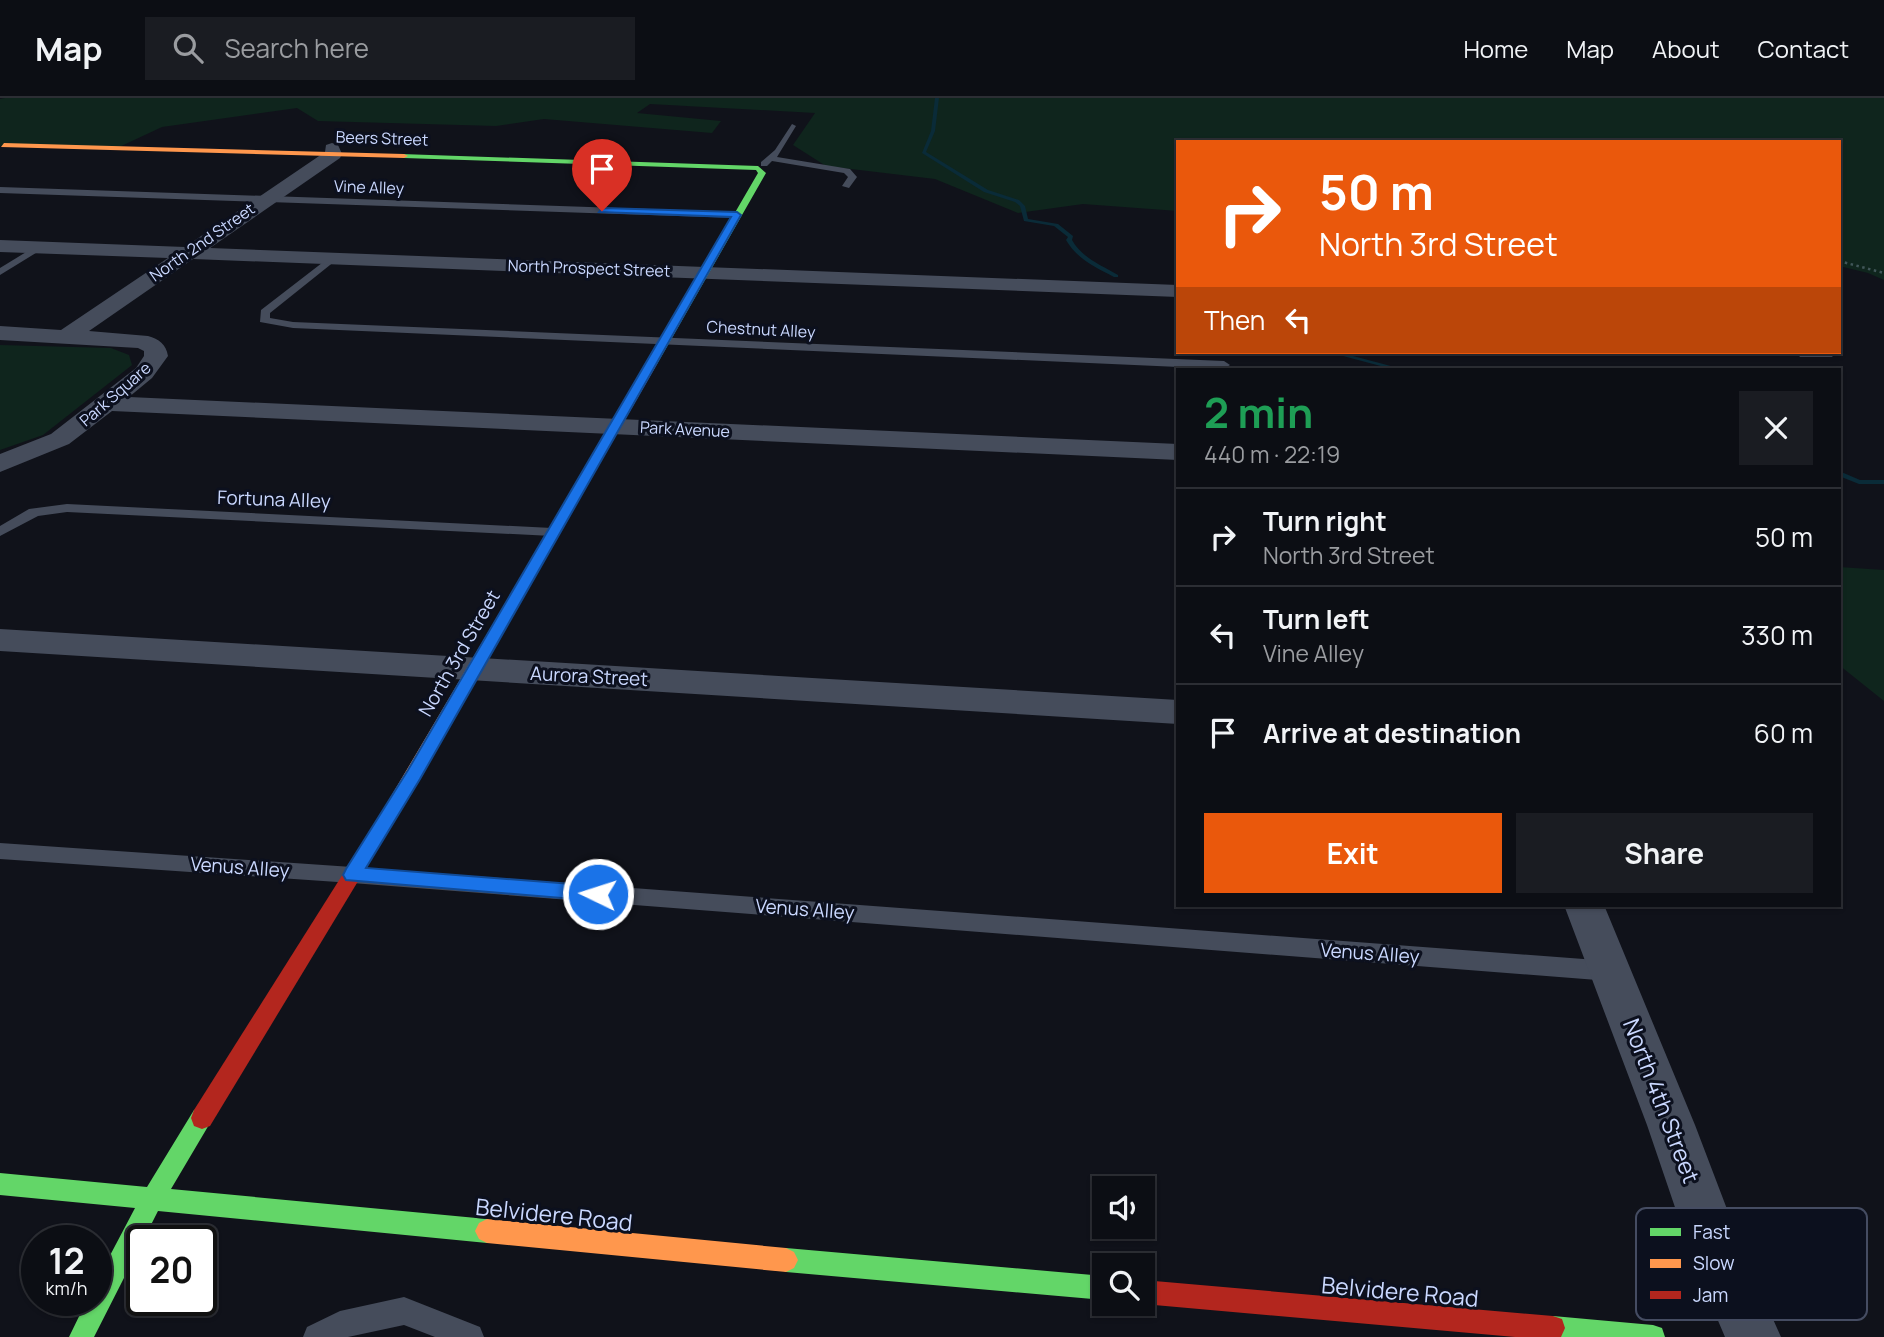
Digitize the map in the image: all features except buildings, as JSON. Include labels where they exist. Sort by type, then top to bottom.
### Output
[{"type":"street","name":"Beers Street","points":[[4,145],[764,163]]},
{"type":"street","name":"North 2nd Street","points":[[66,336],[333,151]]},
{"type":"street","name":"North 3rd Street","points":[[81,1337],[152,1199],[414,775],[552,532],[762,173],[764,163]]},
{"type":"street","name":"North Prospect Street","points":[[0,246],[1176,292]]},
{"type":"street","name":"Park Square","points":[[0,333],[138,341],[155,349],[153,363],[108,403],[48,446],[0,464]]},
{"type":"street","name":"Park Avenue","points":[[108,403],[1176,452]]},
{"type":"street","name":"Aurora Street","points":[[0,640],[1176,712]]},
{"type":"street","name":"North 4th Street","points":[[1585,907],[1701,1208]]},
{"type":"street","name":"Belvidere Road","points":[[0,1184],[1092,1287]]},
{"type":"street","name":"Belvidere Road","points":[[1155,1293],[1653,1337]]},
{"type":"street","name":"North 4th Street","points":[[1746,1320],[1753,1337]]},
{"type":"lane","name":"North 3rd Street","points":[[764,163],[778,151],[792,126]]},
{"type":"lane","points":[[764,163],[847,171],[853,177],[846,186]]},
{"type":"lane","name":"Vine Alley","points":[[0,190],[737,215]]},
{"type":"lane","points":[[0,272],[39,248]]},
{"type":"lane","name":"Chestnut Alley","points":[[331,259],[265,312],[264,320],[293,325],[1224,365]]},
{"type":"lane","name":"Fortuna Alley","points":[[0,531],[34,512],[67,508],[552,532]]},
{"type":"lane","name":"Venus Alley","points":[[0,851],[352,875],[1610,971]]},
{"type":"lane","points":[[317,1337],[340,1325],[404,1311],[470,1337]]},
{"type":"path","points":[[1841,261],[1884,272]]},
{"type":"green space","points":[[1884,98],[1884,280],[1841,266],[1841,140],[1176,140],[1176,211],[1083,204],[1018,213],[935,179],[826,166],[793,145],[815,113],[650,104],[637,113],[721,121],[712,133],[544,119],[496,126],[318,121],[297,108],[162,127],[117,148],[0,146],[0,99]]},
{"type":"green space","points":[[0,345],[111,348],[129,355],[132,365],[43,435],[0,450]]},
{"type":"green space","points":[[1841,567],[1884,570],[1884,701],[1841,667]]},
{"type":"waterway","points":[[937,98],[933,131],[924,152],[986,191],[1017,201],[1022,206],[1026,220],[1056,225],[1071,237],[1069,240],[1077,252],[1116,276]]},
{"type":"waterway","points":[[1339,354],[1395,368]]},
{"type":"waterway","points":[[1841,474],[1859,482],[1884,482]]},
{"type":"traffic: fast","points":[[404,156],[758,168],[762,173],[652,364]]},
{"type":"traffic: fast","points":[[81,1337],[152,1199],[202,1118]]},
{"type":"traffic: fast","points":[[0,1184],[487,1231]]},
{"type":"traffic: fast","points":[[786,1260],[1092,1287]]},
{"type":"traffic: fast","points":[[1553,1328],[1653,1337]]},
{"type":"traffic: slow","points":[[4,145],[404,156]]},
{"type":"traffic: slow","points":[[383,825],[652,364]]},
{"type":"traffic: slow","points":[[487,1231],[786,1260]]},
{"type":"traffic: jam","points":[[202,1118],[383,825]]},
{"type":"traffic: jam","points":[[1155,1293],[1553,1328]]},
{"type":"route","points":[[598,894],[352,875],[414,775],[737,215],[602,211]]}]
